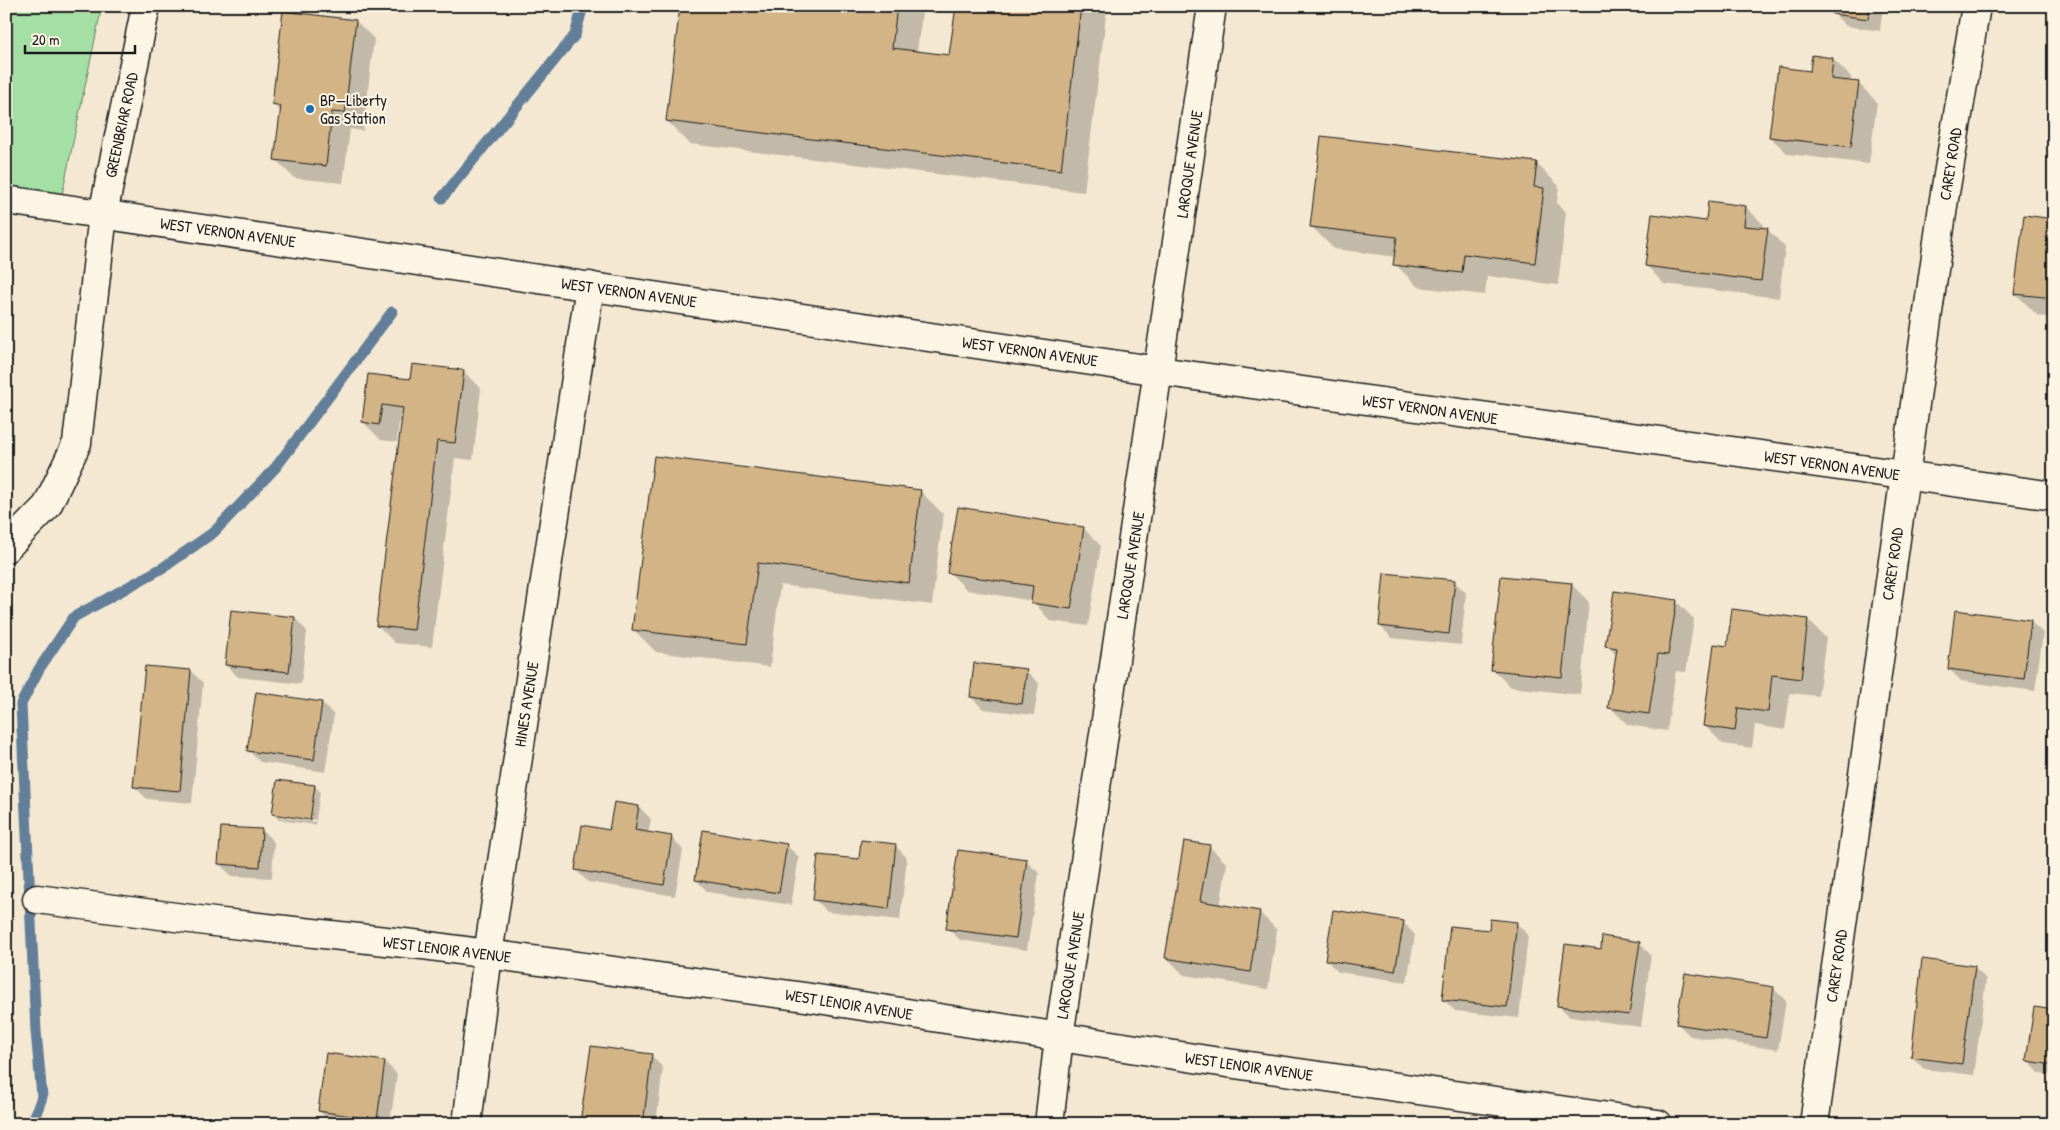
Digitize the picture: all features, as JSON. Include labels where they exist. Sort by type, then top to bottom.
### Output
[{"type":"street","name":"GREENBRIAR ROAD","points":[[6,548],[47,506],[77,443],[103,214],[146,6]]},
{"type":"street","name":"LAROQUE AVENUE","points":[[1048,1124],[1059,1037],[1212,6]]},
{"type":"street","name":"CAREY ROAD","points":[[1814,1124],[1904,475],[1944,199],[1976,6]]},
{"type":"street","name":"WEST VERNON AVENUE","points":[[6,200],[1159,371],[2054,496]]},
{"type":"street","name":"HINES AVENUE","points":[[467,1124],[488,954],[590,286]]},
{"type":"street","name":"WEST LENOIR AVENUE","points":[[37,899],[488,954],[805,996],[1213,1062],[1658,1124]]},
{"type":"green space","points":[[6,6],[102,6],[57,218],[6,210]]},
{"type":"building","points":[[680,6],[897,6],[892,48],[949,55],[956,6],[1081,6],[1061,170],[666,121]]},
{"type":"building","points":[[1834,6],[1870,6],[1868,19],[1832,14]]},
{"type":"building","points":[[283,11],[356,20],[345,113],[332,112],[326,166],[274,160],[281,106],[272,104]]},
{"type":"building","points":[[1812,55],[1833,58],[1831,79],[1859,82],[1851,147],[1769,137],[1778,67],[1810,71]]},
{"type":"building","points":[[1321,136],[1537,162],[1534,187],[1544,188],[1535,263],[1464,254],[1462,273],[1393,265],[1397,237],[1310,227]]},
{"type":"building","points":[[1708,201],[1746,206],[1744,226],[1768,228],[1761,281],[1645,266],[1652,214],[1706,221]]},
{"type":"building","points":[[2024,215],[2054,219],[2054,298],[2014,294]]},
{"type":"building","points":[[412,364],[464,370],[455,443],[437,441],[414,630],[376,626],[403,408],[382,405],[379,425],[362,422],[368,374],[410,379]]},
{"type":"building","points":[[654,456],[921,490],[909,583],[758,563],[747,644],[632,630]]},
{"type":"building","points":[[958,507],[1084,527],[1071,609],[1031,603],[1033,586],[947,573]]},
{"type":"building","points":[[1384,573],[1455,580],[1449,634],[1379,626]]},
{"type":"building","points":[[1501,576],[1572,583],[1562,677],[1491,670]]},
{"type":"building","points":[[1614,591],[1677,600],[1668,655],[1658,654],[1649,714],[1608,708],[1617,648],[1605,646]]},
{"type":"building","points":[[1732,609],[1808,619],[1801,679],[1772,675],[1768,712],[1738,708],[1735,731],[1703,726],[1714,644],[1727,646]]},
{"type":"building","points":[[231,610],[295,617],[289,672],[225,665]]},
{"type":"building","points":[[1955,610],[2031,620],[2024,679],[1948,669]]},
{"type":"building","points":[[974,663],[1027,669],[1022,704],[970,697]]},
{"type":"building","points":[[145,666],[191,670],[180,791],[133,787]]},
{"type":"building","points":[[256,692],[322,702],[314,760],[247,751]]},
{"type":"building","points":[[277,780],[315,785],[310,820],[272,814]]},
{"type":"building","points":[[614,802],[639,806],[635,830],[672,836],[664,885],[575,870],[582,825],[609,830]]},
{"type":"building","points":[[221,827],[262,829],[260,867],[218,864]]},
{"type":"building","points":[[703,830],[787,844],[779,893],[695,880]]},
{"type":"building","points":[[861,840],[896,844],[889,909],[813,900],[818,855],[859,859]]},
{"type":"building","points":[[1184,841],[1210,845],[1200,901],[1260,911],[1250,972],[1165,958]]},
{"type":"building","points":[[958,850],[1027,859],[1016,938],[946,929]]},
{"type":"building","points":[[1333,910],[1404,921],[1395,971],[1325,960]]},
{"type":"building","points":[[1490,919],[1517,922],[1507,1007],[1442,1000],[1450,926],[1489,930]]},
{"type":"building","points":[[1602,936],[1640,942],[1629,1015],[1557,1006],[1565,944],[1601,949]]},
{"type":"building","points":[[1922,959],[1975,966],[1962,1064],[1911,1057]]},
{"type":"building","points":[[1685,973],[1774,987],[1766,1038],[1676,1024]]},
{"type":"building","points":[[2034,1007],[2054,1010],[2054,1065],[2026,1061]]},
{"type":"building","points":[[591,1046],[652,1054],[643,1124],[580,1123]]},
{"type":"building","points":[[326,1053],[385,1061],[377,1120],[318,1111]]},
{"type":"waterway","points":[[442,198],[575,35],[583,6]]},
{"type":"waterway","points":[[32,1124],[42,1097],[36,1031],[21,704],[39,669],[74,617],[164,567],[214,532],[276,467],[392,312]]},
{"type":"place","name":"BP—Liberty Gas Station","points":[[310,109]]}]
